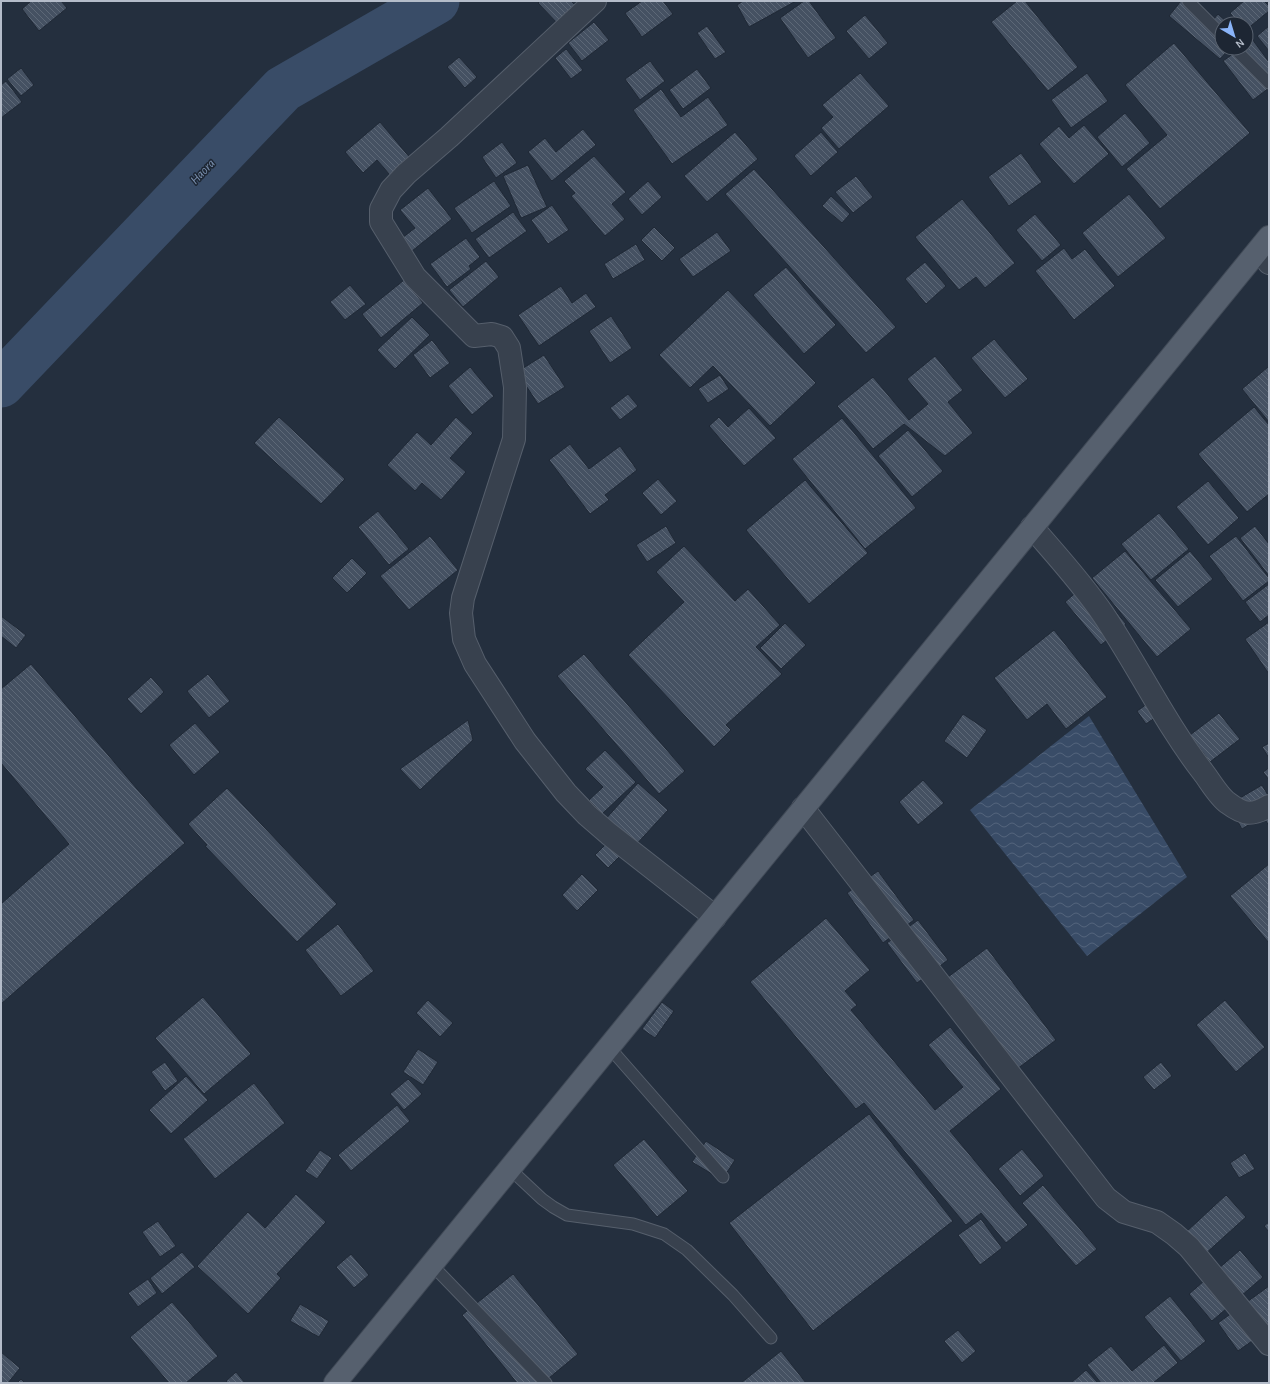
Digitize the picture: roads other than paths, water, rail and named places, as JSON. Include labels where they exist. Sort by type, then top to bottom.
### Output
[{"type":"main road","points":[[335,1383],[1032,528],[1266,250]]},
{"type":"street","points":[[595,1],[391,190],[381,210],[381,222],[415,277],[474,336],[492,334],[502,338],[508,348],[515,387],[514,439],[464,598],[461,613],[464,639],[475,664],[525,741],[566,793],[587,815],[609,834],[715,917]]},
{"type":"street","points":[[1032,528],[1071,573],[1103,614],[1166,718],[1192,757],[1226,802],[1242,812],[1257,813],[1269,806]]},
{"type":"street","points":[[803,808],[1106,1198],[1124,1212],[1157,1222],[1174,1234],[1188,1248],[1269,1344]]},
{"type":"lane","points":[[1188,1],[1214,27]]},
{"type":"lane","points":[[1242,56],[1269,83]]},
{"type":"lane","points":[[609,1047],[723,1177]]},
{"type":"lane","points":[[510,1169],[542,1199],[568,1215],[633,1224],[664,1234],[687,1250],[733,1295],[771,1338]]},
{"type":"lane","points":[[432,1265],[546,1383]]},
{"type":"water","points":[[1089,716],[1187,877],[1087,956],[970,810]]},
{"type":"waterway","name":"Haora","points":[[1,384],[283,89],[436,1]]}]
